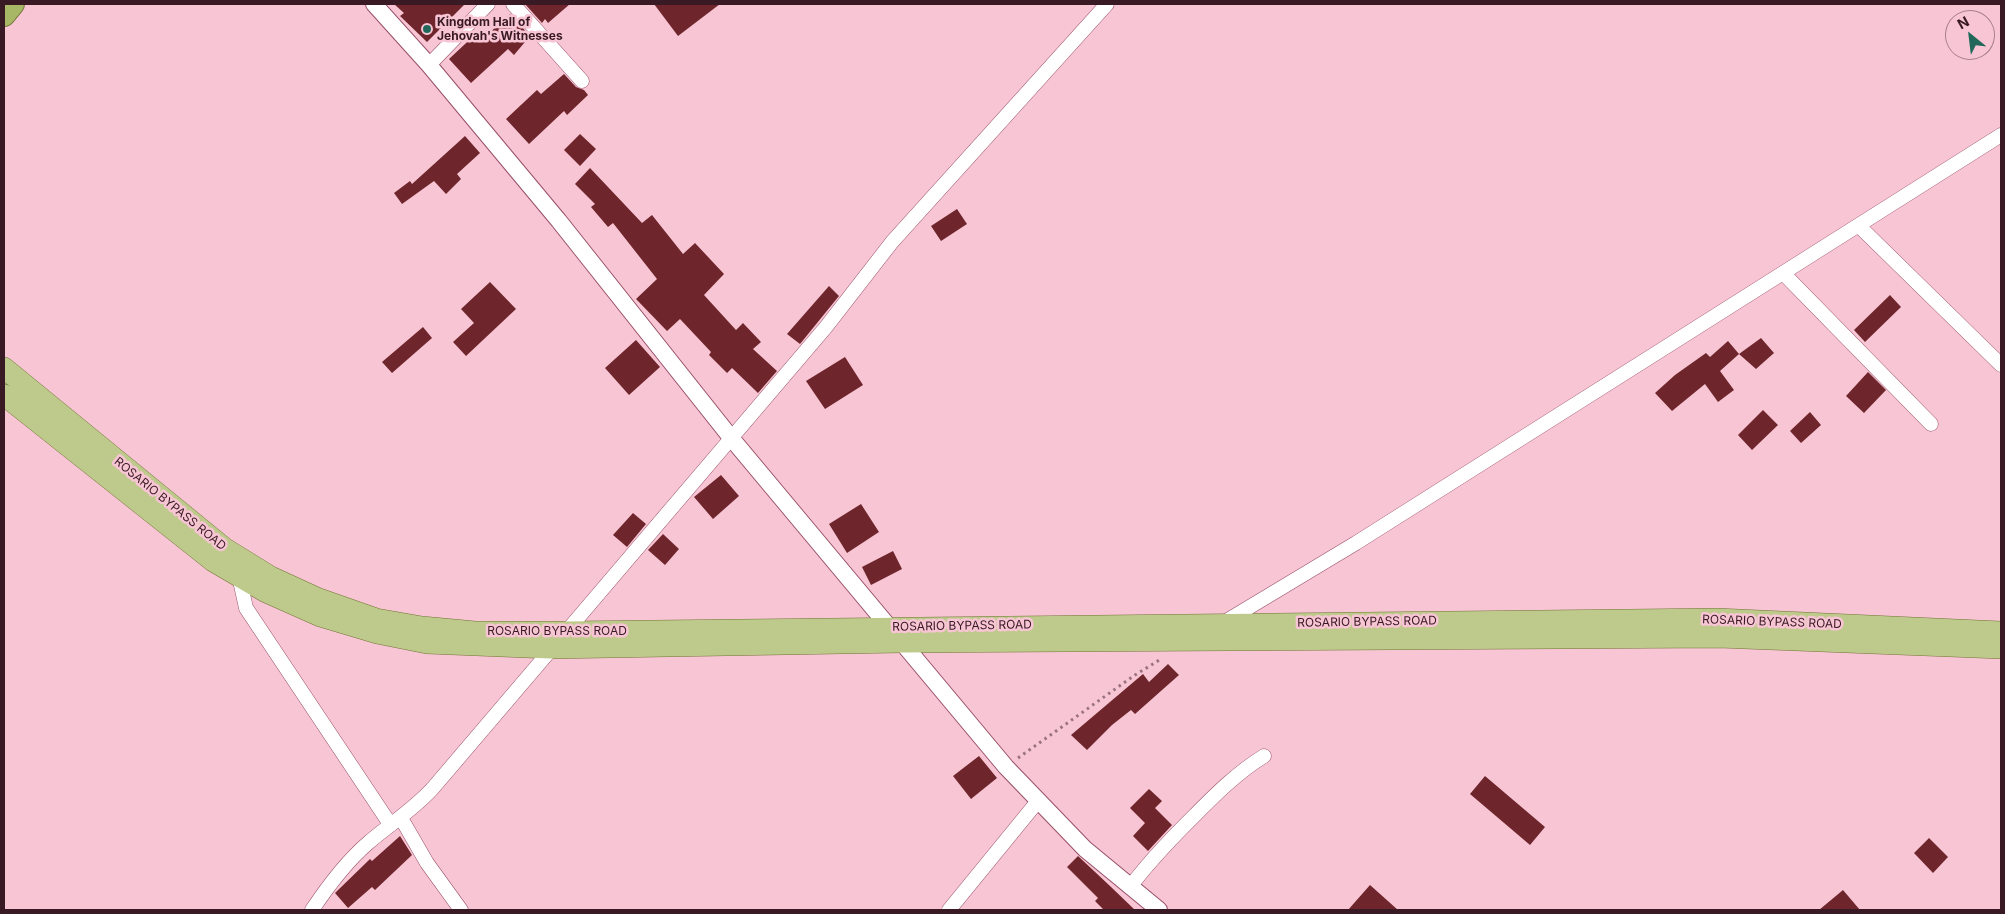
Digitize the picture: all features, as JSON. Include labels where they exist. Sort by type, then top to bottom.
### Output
[{"type":"highway","points":[[4,15],[13,4]]},
{"type":"main road","name":"ROSARIO BYPASS ROAD","points":[[4,368],[224,548],[271,577],[319,599],[376,619],[422,627],[475,632],[1719,637],[2001,648]]},
{"type":"main road","name":"ROSARIO BYPASS ROAD","points":[[4,395],[213,561],[266,592],[320,616],[377,633],[427,643],[551,648],[894,634],[1222,624],[1717,619],[2001,632]]},
{"type":"street","points":[[374,4],[429,65],[559,221],[732,439],[1006,767],[1085,850],[1160,910]]},
{"type":"street","points":[[429,65],[488,4]]},
{"type":"street","points":[[513,4],[582,81]]},
{"type":"street","points":[[312,910],[346,864],[428,794],[551,648],[732,439],[826,327],[903,229],[1107,4]]},
{"type":"street","points":[[1222,624],[1356,543],[2001,135]]},
{"type":"street","points":[[1859,226],[2001,365]]},
{"type":"street","points":[[1784,274],[1931,424]]},
{"type":"street","points":[[239,576],[246,608],[461,910]]},
{"type":"street","points":[[1130,886],[1147,864],[1237,773],[1264,756]]},
{"type":"street","points":[[949,910],[1038,801]]},
{"type":"path","points":[[1006,767],[1135,675],[1169,655]]},
{"type":"building","name":"Kingdom Hall of Jehovah's Witnesses","points":[[394,4],[465,4],[427,42],[400,16],[404,13]]},
{"type":"building","points":[[525,4],[570,4],[548,23],[545,19],[542,23]]},
{"type":"building","points":[[654,4],[720,4],[678,36]]},
{"type":"building","points":[[510,14],[530,36],[514,55],[508,49],[471,83],[449,59],[480,30],[486,36]]},
{"type":"building","points":[[564,74],[576,87],[584,90],[588,95],[567,115],[564,111],[529,144],[506,119],[537,90],[541,94]]},
{"type":"building","points":[[580,134],[596,149],[580,166],[564,150]]},
{"type":"building","points":[[465,136],[480,153],[457,174],[461,179],[446,194],[434,181],[402,204],[394,193],[410,181],[412,184]]},
{"type":"building","points":[[590,168],[642,223],[652,215],[683,254],[695,243],[724,274],[704,295],[736,330],[743,323],[761,342],[753,349],[777,371],[758,393],[732,368],[727,373],[709,355],[711,352],[680,319],[667,331],[636,299],[657,279],[613,223],[608,227],[591,207],[595,204],[575,184]]},
{"type":"building","points":[[957,209],[967,224],[941,241],[931,226]]},
{"type":"building","points":[[490,282],[516,309],[466,356],[453,342],[474,323],[461,309]]},
{"type":"building","points":[[829,286],[839,296],[800,344],[787,334]]},
{"type":"building","points":[[1890,295],[1901,307],[1865,342],[1854,330]]},
{"type":"building","points":[[423,327],[432,338],[392,373],[382,362]]},
{"type":"building","points":[[1761,338],[1774,353],[1756,369],[1739,354]]},
{"type":"building","points":[[636,340],[660,367],[629,395],[605,368]]},
{"type":"building","points":[[1728,341],[1739,354],[1720,371],[1734,390],[1718,402],[1705,384],[1672,411],[1655,393],[1675,375],[1706,353],[1710,357]]},
{"type":"building","points":[[845,357],[863,385],[825,409],[806,381]]},
{"type":"building","points":[[1868,372],[1886,390],[1864,413],[1846,396]]},
{"type":"building","points":[[1763,410],[1778,425],[1752,450],[1738,435]]},
{"type":"building","points":[[1810,412],[1821,425],[1801,443],[1790,431]]},
{"type":"building","points":[[721,475],[739,496],[713,519],[694,497]]},
{"type":"building","points":[[861,504],[879,532],[847,553],[829,524]]},
{"type":"building","points":[[633,513],[646,524],[627,547],[613,535]]},
{"type":"building","points":[[663,534],[679,549],[665,565],[648,550]]},
{"type":"building","points":[[893,551],[902,569],[871,585],[862,567]]},
{"type":"building","points":[[1168,664],[1179,675],[1135,714],[1131,710],[1112,725],[1087,750],[1071,735],[1143,674],[1149,682]]},
{"type":"building","points":[[979,756],[997,778],[971,799],[953,776]]},
{"type":"building","points":[[1485,776],[1545,827],[1530,845],[1470,794]]},
{"type":"building","points":[[1149,789],[1162,801],[1155,808],[1172,825],[1148,851],[1133,836],[1145,823],[1130,808]]},
{"type":"building","points":[[400,836],[412,855],[375,890],[372,887],[348,908],[335,893],[370,859],[372,861]]},
{"type":"building","points":[[1929,838],[1948,857],[1933,873],[1914,853]]},
{"type":"building","points":[[1078,856],[1135,910],[1104,910],[1095,901],[1098,898],[1067,867]]},
{"type":"building","points":[[1370,885],[1398,910],[1348,910]]},
{"type":"building","points":[[1843,890],[1860,910],[1819,910]]},
{"type":"place","name":"Kingdom Hall of Jehovah's Witnesses","points":[[427,29]]}]
